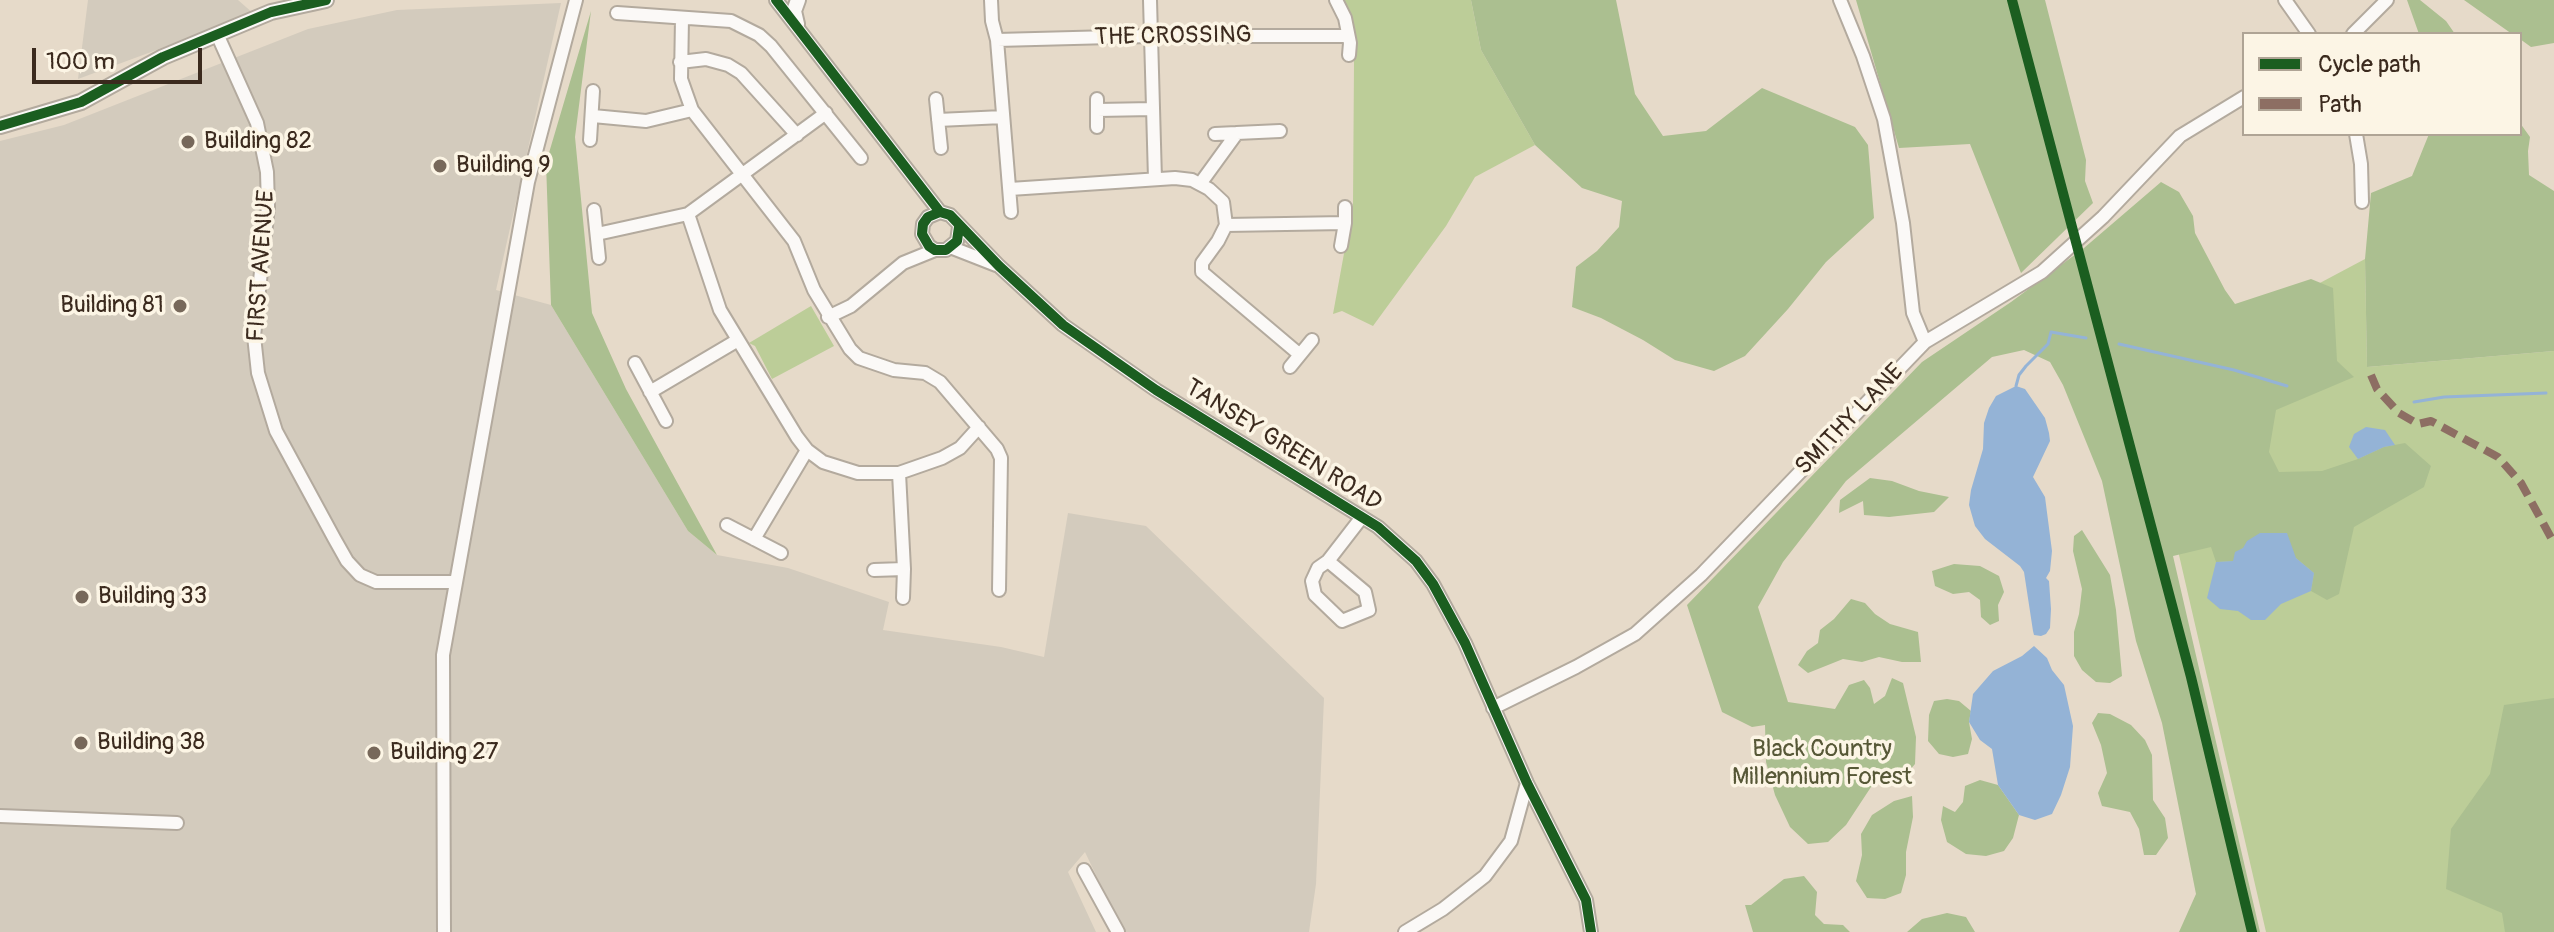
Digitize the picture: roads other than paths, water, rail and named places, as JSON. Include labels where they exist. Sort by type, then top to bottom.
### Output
[{"type":"main road","points":[[0,126],[81,102],[163,57],[271,12],[326,0]]},
{"type":"main road","points":[[797,24],[794,11],[798,0]]},
{"type":"street","points":[[444,932],[443,655],[528,182],[576,0]]},
{"type":"street","name":"TANSEY GREEN ROAD","points":[[776,0],[940,212],[954,218],[959,227],[1063,325],[1144,382],[1378,527],[1416,561],[1433,584],[1465,643],[1527,783],[1586,900],[1591,932]]},
{"type":"street","points":[[991,0],[1011,212]]},
{"type":"street","points":[[1150,0],[1155,179]]},
{"type":"street","points":[[1336,0],[1345,18],[1349,55]]},
{"type":"street","points":[[1840,0],[1884,119],[1903,223],[1913,313],[1925,342]]},
{"type":"street","points":[[2285,0],[2308,32]]},
{"type":"street","points":[[2355,32],[2387,0]]},
{"type":"street","points":[[617,13],[731,21],[759,35],[861,158]]},
{"type":"street","points":[[682,18],[680,62],[683,90],[692,110],[794,241],[828,317],[859,358],[894,370],[925,373],[940,382],[997,449],[1001,458],[999,590]]},
{"type":"street","name":"FIRST AVENUE","points":[[217,34],[257,123],[267,172],[267,216],[254,336],[258,373],[276,431],[347,561],[360,575],[376,582],[456,582]]},
{"type":"street","name":"THE CROSSING","points":[[997,40],[1348,36]]},
{"type":"street","points":[[680,62],[716,61],[741,73],[797,135]]},
{"type":"street","points":[[590,140],[593,91]]},
{"type":"street","name":"SMITHY LANE","points":[[1493,708],[1635,634],[1701,575],[1925,342],[2042,272],[2103,217],[2180,136],[2242,98]]},
{"type":"street","points":[[936,99],[941,148]]},
{"type":"street","points":[[1097,127],[1097,104],[1153,109]]},
{"type":"street","points":[[593,116],[646,121],[692,110]]},
{"type":"street","points":[[597,234],[688,214],[826,113]]},
{"type":"street","points":[[938,120],[1003,117]]},
{"type":"street","points":[[1215,134],[1280,131]]},
{"type":"street","points":[[1200,184],[1237,133]]},
{"type":"street","points":[[2356,136],[2362,202]]},
{"type":"street","points":[[1010,189],[1175,178],[1192,180],[1209,189],[1223,202],[1226,225],[1202,263],[1202,272],[1299,354]]},
{"type":"street","name":"TANSEY GREEN ROAD","points":[[919,187],[925,220],[922,234]]},
{"type":"street","points":[[1341,246],[1345,207]]},
{"type":"street","points":[[594,210],[599,258]]},
{"type":"street","points":[[925,220],[940,212]]},
{"type":"street","points":[[688,214],[720,310],[807,450],[823,462],[871,474],[899,473],[942,458],[960,448],[979,427]]},
{"type":"street","points":[[1226,225],[1345,223]]},
{"type":"street","points":[[903,263],[950,247],[959,236],[959,227]]},
{"type":"street","points":[[828,317],[851,306],[903,263],[922,234]]},
{"type":"street","points":[[922,234],[924,241],[935,250]]},
{"type":"street","name":"TANSEY GREEN ROAD","points":[[950,247],[999,266]]},
{"type":"street","points":[[650,392],[738,340]]},
{"type":"street","points":[[1290,367],[1312,340]]},
{"type":"street","points":[[635,363],[666,421]]},
{"type":"street","points":[[754,539],[807,450]]},
{"type":"street","points":[[899,473],[903,598]]},
{"type":"street","points":[[1328,561],[1365,592],[1369,610],[1342,621],[1315,595],[1312,581],[1318,568],[1328,561],[1362,517]]},
{"type":"street","points":[[727,525],[781,553]]},
{"type":"street","points":[[874,570],[904,569]]},
{"type":"street","points":[[1405,932],[1443,909],[1485,876],[1511,841],[1527,783]]},
{"type":"street","points":[[0,816],[177,823]]},
{"type":"street","points":[[1084,870],[1118,932]]},
{"type":"water","points":[[2016,386],[2025,389],[2045,418],[2050,441],[2033,477],[2045,497],[2052,551],[2046,578],[2049,581],[2050,628],[2041,636],[2034,635],[2024,572],[1985,539],[1975,526],[1969,505],[1983,449],[1984,423],[1989,408],[1996,396]]},
{"type":"water","points":[[2366,427],[2385,430],[2395,445],[2358,459],[2349,447],[2354,434]]},
{"type":"water","points":[[2260,533],[2287,533],[2296,558],[2314,573],[2311,591],[2281,604],[2265,620],[2251,620],[2238,611],[2220,609],[2207,598],[2216,562],[2233,561],[2235,552]]},
{"type":"water","points":[[2034,646],[2047,658],[2064,685],[2073,726],[2070,767],[2061,795],[2052,814],[2035,820],[2019,815],[1998,785],[1992,749],[1980,740],[1969,722],[1973,694],[1993,671]]},
{"type":"waterway","points":[[2016,386],[2019,375],[2048,344],[2051,332],[2086,338]]},
{"type":"waterway","points":[[2119,344],[2234,370],[2287,386]]},
{"type":"waterway","points":[[2414,402],[2444,397],[2546,393]]},
{"type":"place","name":"Building 82","points":[[188,142]]},
{"type":"place","name":"Building 9","points":[[440,166]]},
{"type":"place","name":"Building 81","points":[[180,306]]},
{"type":"place","name":"Building 33","points":[[82,597]]},
{"type":"place","name":"Building 38","points":[[81,743]]},
{"type":"place","name":"Building 27","points":[[374,753]]},
{"type":"park label","name":"Black Country Millennium Forest","points":[[1822,764]]}]
